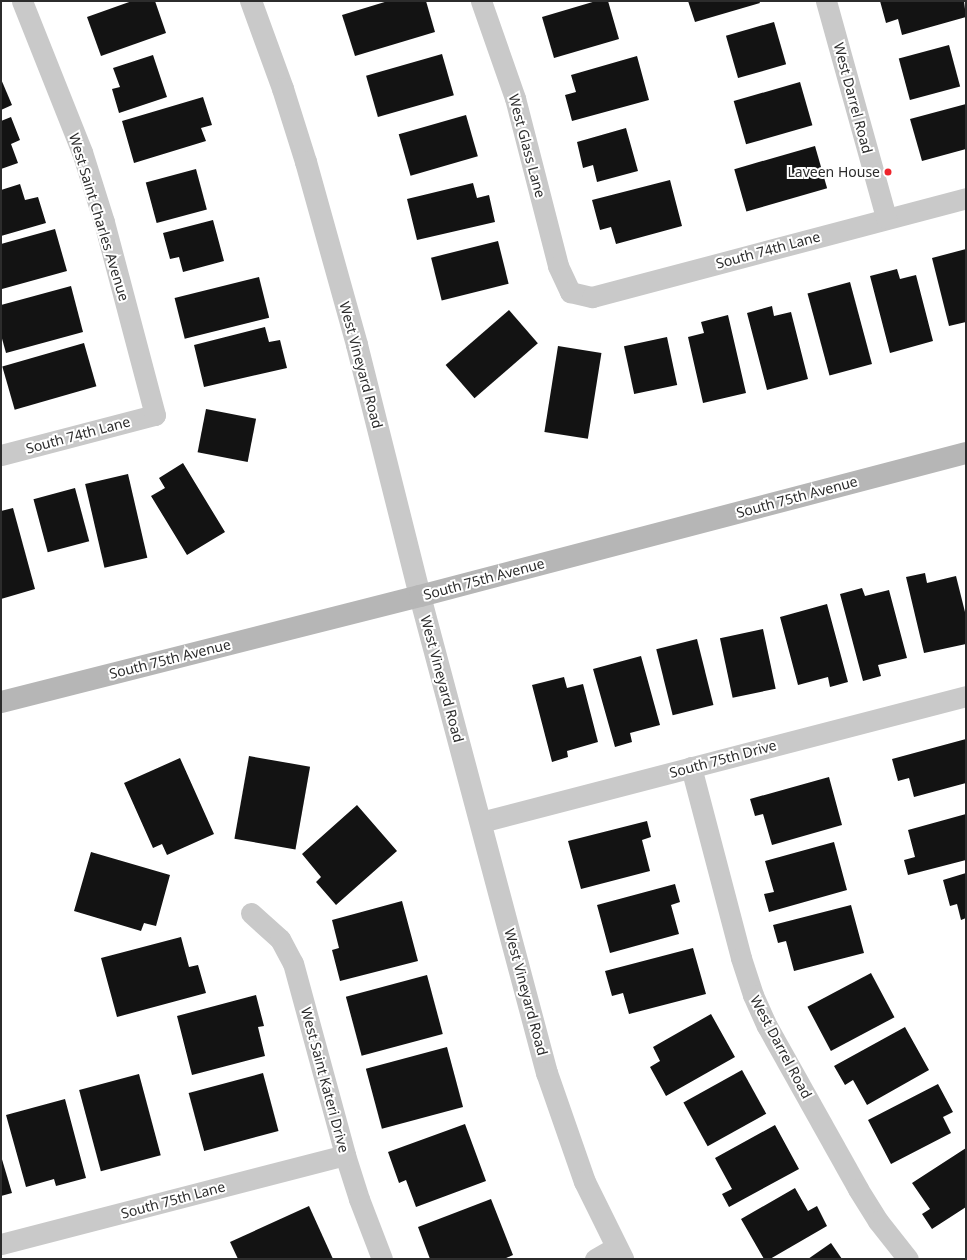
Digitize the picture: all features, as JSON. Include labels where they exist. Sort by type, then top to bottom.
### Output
[{"type":"main road","name":"South 75th Avenue","points":[[1,702],[420,596],[966,453]]},
{"type":"street","name":"West Saint Charles Avenue","points":[[22,1],[84,159],[104,222],[155,415]]},
{"type":"street","name":"West Vineyard Road","points":[[251,1],[283,89],[306,162],[356,345],[420,596],[547,1072],[585,1182],[620,1253]]},
{"type":"street","name":"West Glass Lane","points":[[481,1],[515,98],[558,266],[570,292]]},
{"type":"street","name":"West Darrel Road","points":[[826,1],[886,218]]},
{"type":"street","name":"South 74th Lane","points":[[570,292],[592,297],[966,198]]},
{"type":"street","name":"South 74th Lane","points":[[1,455],[155,415]]},
{"type":"street","name":"South 75th Drive","points":[[481,822],[966,696]]},
{"type":"street","name":"West Darrel Road","points":[[691,768],[741,958],[767,1026],[858,1189],[878,1221],[908,1259]]},
{"type":"street","name":"West Saint Kateri Drive","points":[[251,913],[280,939],[293,963],[345,1155],[359,1199],[382,1259]]},
{"type":"street","name":"South 75th Lane","points":[[1,1244],[345,1155]]},
{"type":"street","points":[[595,1259],[620,1253]]},
{"type":"building","points":[[132,1],[155,1],[166,33],[101,56],[87,17]]},
{"type":"building","points":[[388,1],[426,1],[435,32],[355,56],[342,15]]},
{"type":"building","points":[[596,1],[608,1],[619,39],[554,58],[542,17]]},
{"type":"building","points":[[688,1],[759,1],[760,3],[695,22]]},
{"type":"building","points":[[880,1],[964,1],[966,17],[902,35],[898,19],[886,23]]},
{"type":"building","points":[[774,22],[786,64],[738,78],[726,36]]},
{"type":"building","points":[[949,45],[960,87],[910,100],[899,58]]},
{"type":"building","points":[[442,54],[454,95],[378,117],[366,76]]},
{"type":"building","points":[[153,55],[167,97],[119,113],[112,89],[120,87],[113,68]]},
{"type":"building","points":[[637,56],[649,100],[572,121],[565,95],[576,92],[571,75]]},
{"type":"building","points":[[1,79],[12,105],[1,110]]},
{"type":"building","points":[[800,82],[812,125],[746,144],[734,101]]},
{"type":"building","points":[[203,97],[212,125],[201,128],[206,141],[134,163],[122,121]]},
{"type":"building","points":[[966,104],[966,149],[922,161],[910,119]]},
{"type":"building","points":[[466,115],[478,156],[411,176],[399,134]]},
{"type":"building","points":[[11,117],[20,140],[11,144],[18,163],[1,169],[1,121]]},
{"type":"building","points":[[626,128],[638,171],[597,182],[593,165],[583,168],[577,142]]},
{"type":"building","points":[[815,146],[827,188],[746,211],[734,169]]},
{"type":"building","points":[[196,169],[207,210],[157,223],[146,182]]},
{"type":"building","points":[[670,180],[682,226],[616,244],[611,227],[600,230],[592,200]]},
{"type":"building","points":[[473,183],[477,198],[489,195],[495,222],[417,240],[407,199]]},
{"type":"building","points":[[20,184],[25,200],[38,197],[46,223],[1,236],[1,190]]},
{"type":"building","points":[[213,220],[224,261],[183,272],[179,257],[170,259],[163,233]]},
{"type":"building","points":[[55,229],[67,271],[2,289],[1,244]]},
{"type":"building","points":[[498,241],[509,284],[442,300],[431,258]]},
{"type":"building","points":[[966,249],[966,322],[949,326],[932,258]]},
{"type":"building","points":[[897,269],[900,279],[916,275],[933,341],[890,353],[870,276]]},
{"type":"building","points":[[259,277],[269,318],[185,339],[175,298]]},
{"type":"building","points":[[850,282],[872,364],[829,375],[807,293]]},
{"type":"building","points":[[71,286],[83,332],[6,353],[1,335],[1,305]]},
{"type":"building","points":[[772,306],[774,316],[791,312],[808,379],[767,390],[747,313]]},
{"type":"building","points":[[509,310],[538,343],[474,398],[446,365]]},
{"type":"building","points":[[728,315],[746,393],[703,403],[688,337],[704,333],[701,322]]},
{"type":"building","points":[[265,327],[269,342],[280,340],[287,368],[204,387],[194,345]]},
{"type":"building","points":[[667,337],[677,385],[634,394],[624,346]]},
{"type":"building","points":[[84,343],[96,386],[15,410],[2,366]]},
{"type":"building","points":[[558,346],[601,353],[588,439],[544,432]]},
{"type":"building","points":[[206,409],[256,419],[248,462],[198,452]]},
{"type":"building","points":[[183,463],[225,532],[187,555],[151,496],[165,488],[159,478]]},
{"type":"building","points":[[128,474],[147,558],[104,568],[85,484]]},
{"type":"building","points":[[75,488],[89,541],[48,552],[33,499]]},
{"type":"building","points":[[13,508],[35,589],[1,599],[1,511]]},
{"type":"building","points":[[925,573],[927,583],[956,576],[966,616],[966,644],[924,653],[906,577]]},
{"type":"building","points":[[862,588],[865,596],[889,590],[907,658],[878,665],[881,676],[863,681],[840,594]]},
{"type":"building","points":[[827,604],[848,682],[830,687],[828,677],[798,685],[780,617]]},
{"type":"building","points":[[763,629],[776,689],[733,698],[720,638]]},
{"type":"building","points":[[697,639],[713,705],[673,715],[656,649]]},
{"type":"building","points":[[641,656],[660,725],[630,733],[632,742],[615,747],[593,669]]},
{"type":"building","points":[[564,677],[567,688],[583,684],[598,742],[567,751],[568,757],[552,762],[532,685]]},
{"type":"building","points":[[966,739],[966,783],[914,797],[909,778],[898,781],[892,759]]},
{"type":"building","points":[[249,756],[310,767],[295,849],[234,839]]},
{"type":"building","points":[[180,758],[214,834],[167,855],[162,844],[153,848],[124,783]]},
{"type":"building","points":[[829,777],[842,825],[772,845],[763,814],[755,816],[750,799]]},
{"type":"building","points":[[357,805],[397,851],[336,905],[316,882],[321,877],[302,854]]},
{"type":"building","points":[[966,814],[966,860],[908,875],[904,860],[915,857],[908,830]]},
{"type":"building","points":[[647,821],[651,837],[642,840],[650,871],[581,889],[568,841]]},
{"type":"building","points":[[834,842],[847,890],[769,912],[764,894],[774,892],[765,861]]},
{"type":"building","points":[[91,852],[170,875],[156,926],[144,923],[141,931],[74,911]]},
{"type":"building","points":[[966,873],[966,918],[961,920],[957,904],[950,906],[943,880]]},
{"type":"building","points":[[675,884],[680,902],[671,905],[679,934],[610,953],[597,905]]},
{"type":"building","points":[[402,901],[418,961],[340,981],[332,950],[339,948],[332,920]]},
{"type":"building","points":[[851,905],[864,953],[794,971],[786,941],[778,943],[773,925]]},
{"type":"building","points":[[181,937],[189,967],[198,965],[206,993],[117,1017],[101,958]]},
{"type":"building","points":[[693,948],[706,994],[629,1014],[623,993],[612,996],[605,971]]},
{"type":"building","points":[[871,973],[894,1017],[831,1051],[807,1007]]},
{"type":"building","points":[[427,975],[443,1034],[362,1056],[346,997]]},
{"type":"building","points":[[256,995],[264,1026],[258,1027],[265,1056],[192,1075],[177,1016]]},
{"type":"building","points":[[711,1014],[735,1057],[666,1096],[650,1067],[660,1061],[653,1047]]},
{"type":"building","points":[[905,1027],[929,1070],[867,1105],[853,1080],[845,1085],[834,1066]]},
{"type":"building","points":[[447,1047],[463,1107],[382,1129],[366,1069]]},
{"type":"building","points":[[742,1070],[766,1114],[708,1146],[683,1102]]},
{"type":"building","points":[[263,1073],[279,1131],[204,1151],[189,1093]]},
{"type":"building","points":[[139,1074],[161,1155],[101,1171],[79,1090]]},
{"type":"building","points":[[938,1084],[953,1112],[943,1117],[951,1133],[891,1164],[868,1120]]},
{"type":"building","points":[[65,1099],[86,1178],[56,1186],[54,1179],[26,1187],[6,1115]]},
{"type":"building","points":[[465,1124],[486,1181],[416,1207],[406,1180],[399,1183],[388,1152]]},
{"type":"building","points":[[775,1125],[799,1169],[729,1207],[722,1194],[732,1189],[715,1158]]},
{"type":"building","points":[[966,1148],[966,1207],[932,1229],[922,1214],[930,1209],[912,1183]]},
{"type":"building","points":[[1,1156],[12,1193],[1,1196]]},
{"type":"building","points":[[795,1188],[808,1211],[817,1206],[827,1226],[770,1259],[764,1259],[741,1219]]},
{"type":"building","points":[[491,1199],[513,1255],[504,1259],[430,1259],[418,1227]]},
{"type":"building","points":[[309,1206],[333,1259],[238,1259],[230,1242]]},
{"type":"building","points":[[831,1243],[842,1259],[808,1259]]},
{"type":"place","name":"Laveen House","points":[[888,172]]}]
